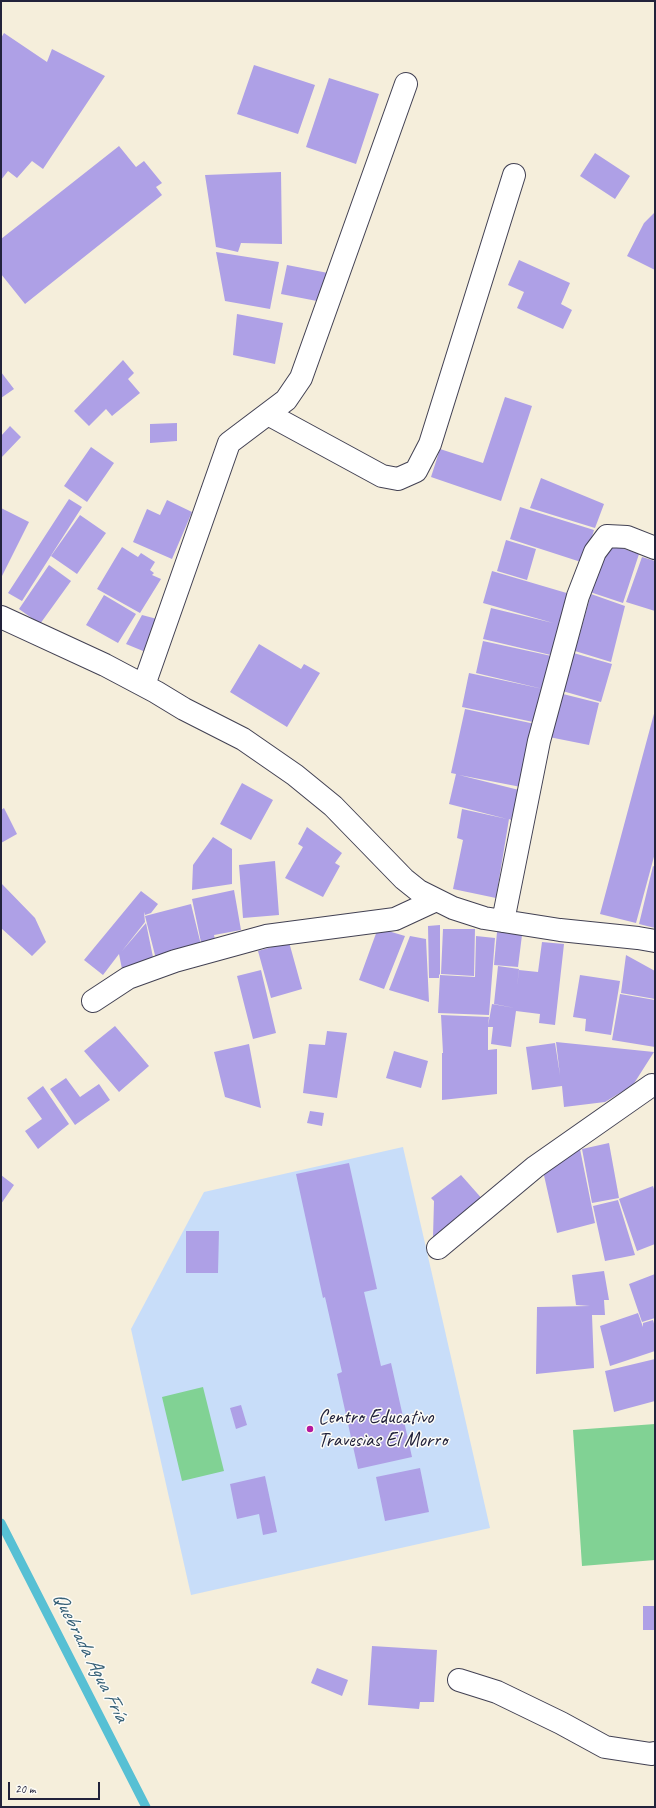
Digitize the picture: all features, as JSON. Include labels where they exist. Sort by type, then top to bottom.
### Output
[{"type":"street","points":[[144,685],[229,442],[286,400],[301,378],[406,84]]},
{"type":"street","points":[[268,414],[382,476],[398,479],[416,471],[430,444],[514,176]]},
{"type":"street","points":[[503,921],[539,741],[578,596],[595,552],[607,536],[627,537],[653,547]]},
{"type":"street","points":[[1,617],[105,665],[144,685],[184,709],[243,739],[295,775],[333,806],[404,879],[418,891],[436,900],[453,908],[484,918],[560,930],[655,941]]},
{"type":"street","points":[[93,1001],[128,978],[175,962],[266,936],[395,919],[436,900]]},
{"type":"street","points":[[438,1248],[535,1167],[654,1087]]},
{"type":"street","points":[[459,1680],[497,1692],[561,1723],[605,1747],[651,1754],[655,1753]]},
{"type":"shaded area","name":"Centro Educativo Travesias El Morro","points":[[403,1147],[490,1528],[191,1595],[131,1329],[204,1192]]},
{"type":"green space","points":[[203,1387],[224,1471],[182,1481],[162,1397]]},
{"type":"green space","points":[[655,1424],[655,1560],[582,1566],[573,1430]]},
{"type":"building","points":[[4,33],[47,62],[52,49],[105,76],[43,169],[32,161],[17,178],[8,171],[1,180],[1,38]]},
{"type":"building","points":[[254,65],[315,85],[298,134],[237,114]]},
{"type":"building","points":[[329,78],[379,94],[356,164],[306,147]]},
{"type":"building","points":[[119,146],[136,167],[144,161],[162,183],[156,187],[162,195],[25,304],[1,274],[1,239]]},
{"type":"building","points":[[595,153],[630,176],[615,199],[580,176]]},
{"type":"building","points":[[281,172],[282,244],[241,243],[238,252],[216,247],[205,175]]},
{"type":"building","points":[[655,212],[655,270],[627,256],[644,223]]},
{"type":"building","points":[[216,252],[279,262],[270,309],[225,301]]},
{"type":"building","points":[[519,260],[570,283],[561,304],[572,310],[563,329],[517,308],[524,292],[508,285]]},
{"type":"building","points":[[287,265],[328,273],[322,302],[281,294]]},
{"type":"building","points":[[237,314],[283,323],[275,364],[233,355]]},
{"type":"building","points":[[123,360],[134,373],[128,379],[140,393],[112,416],[106,409],[89,426],[74,411]]},
{"type":"building","points":[[1,372],[14,389],[1,398]]},
{"type":"building","points":[[505,397],[532,406],[501,501],[431,477],[440,449],[483,463]]},
{"type":"building","points":[[177,423],[177,441],[150,443],[150,424]]},
{"type":"building","points":[[10,426],[21,437],[1,458],[1,436]]},
{"type":"building","points":[[91,447],[114,463],[87,502],[64,486]]},
{"type":"building","points":[[541,478],[604,504],[595,528],[530,508]]},
{"type":"building","points":[[69,499],[82,507],[22,601],[8,593]]},
{"type":"building","points":[[167,500],[192,512],[172,559],[133,542],[147,509],[160,515]]},
{"type":"building","points":[[520,507],[594,530],[584,563],[510,539]]},
{"type":"building","points":[[1,508],[29,522],[1,578]]},
{"type":"building","points":[[80,515],[106,533],[77,574],[51,556]]},
{"type":"building","points":[[506,540],[536,549],[527,580],[497,571]]},
{"type":"building","points":[[607,543],[639,554],[623,603],[590,592]]},
{"type":"building","points":[[122,547],[138,557],[141,553],[155,562],[150,570],[154,573],[152,575],[161,579],[140,613],[97,589]]},
{"type":"building","points":[[642,557],[655,561],[655,611],[626,602]]},
{"type":"building","points":[[49,565],[71,581],[40,624],[19,609]]},
{"type":"building","points":[[492,571],[570,594],[555,656],[483,639],[491,608],[553,623],[483,603]]},
{"type":"building","points":[[591,594],[625,606],[611,662],[575,651]]},
{"type":"building","points":[[104,595],[136,614],[118,643],[86,625]]},
{"type":"building","points":[[142,615],[157,619],[148,653],[126,644]]},
{"type":"building","points":[[483,641],[556,657],[538,723],[462,707],[469,673],[543,689],[476,673]]},
{"type":"building","points":[[259,644],[301,669],[304,664],[320,673],[287,727],[230,692]]},
{"type":"building","points":[[570,652],[612,664],[601,702],[559,690]]},
{"type":"building","points":[[559,693],[599,703],[589,745],[549,737]]},
{"type":"building","points":[[465,709],[535,724],[521,787],[459,775],[519,790],[511,820],[509,819],[496,898],[453,889],[463,840],[457,838],[462,809],[507,819],[449,804],[456,774],[451,773]]},
{"type":"building","points":[[655,710],[655,853],[636,923],[600,914]]},
{"type":"building","points":[[242,783],[273,800],[251,840],[220,824]]},
{"type":"building","points":[[4,808],[17,834],[1,843],[1,810]]},
{"type":"building","points":[[307,827],[342,853],[335,863],[340,866],[323,897],[285,878],[303,847],[298,844]]},
{"type":"building","points":[[213,837],[232,849],[232,884],[192,890],[193,865]]},
{"type":"building","points":[[275,861],[279,915],[243,918],[239,865]]},
{"type":"building","points":[[653,866],[655,867],[655,928],[639,924]]},
{"type":"building","points":[[1,883],[35,918],[46,942],[32,956],[1,928]]},
{"type":"building","points":[[234,890],[241,930],[214,935],[216,944],[202,947],[192,899]]},
{"type":"building","points":[[141,891],[158,904],[151,913],[145,915],[144,912],[145,922],[122,951],[146,923],[154,962],[122,969],[119,954],[103,975],[84,960]]},
{"type":"building","points":[[191,904],[202,949],[156,959],[145,916]]},
{"type":"building","points":[[440,925],[440,974],[439,978],[429,978],[428,926]]},
{"type":"building","points":[[378,928],[405,936],[384,989],[359,980]]},
{"type":"building","points":[[443,929],[475,929],[474,976],[441,974]]},
{"type":"building","points":[[497,932],[522,935],[518,967],[494,965]]},
{"type":"building","points":[[410,936],[426,939],[429,1002],[389,990]]},
{"type":"building","points":[[476,936],[495,938],[489,1015],[438,1013],[440,975],[475,977]]},
{"type":"building","points":[[289,942],[302,989],[271,998],[258,951]]},
{"type":"building","points":[[542,942],[564,944],[555,1025],[539,1023],[540,1014],[516,1011],[511,1047],[491,1044],[493,1027],[488,1027],[488,1050],[497,1049],[497,1094],[442,1100],[443,1053],[441,1015],[489,1017],[488,1026],[492,1004],[515,1008],[494,1004],[498,966],[519,969],[517,987],[519,970],[538,972]]},
{"type":"building","points":[[626,955],[655,971],[655,999],[621,993]]},
{"type":"building","points":[[261,970],[276,1033],[253,1039],[237,976]]},
{"type":"building","points":[[580,975],[620,981],[611,1035],[585,1031],[586,1019],[573,1017]]},
{"type":"building","points":[[620,994],[655,1000],[655,1047],[612,1040]]},
{"type":"building","points":[[115,1026],[149,1066],[119,1092],[84,1051]]},
{"type":"building","points":[[327,1031],[347,1033],[337,1098],[303,1093],[309,1044],[325,1045]]},
{"type":"building","points":[[556,1042],[654,1052],[633,1085],[605,1102],[564,1107],[562,1086],[532,1090],[526,1047],[555,1043],[560,1075]]},
{"type":"building","points":[[249,1044],[261,1108],[225,1097],[214,1052]]},
{"type":"building","points":[[394,1051],[428,1061],[421,1088],[386,1078]]},
{"type":"building","points":[[66,1078],[80,1097],[99,1084],[110,1100],[75,1125],[50,1089]]},
{"type":"building","points":[[43,1086],[69,1124],[38,1149],[25,1131],[42,1119],[27,1098]]},
{"type":"building","points":[[310,1111],[324,1113],[322,1126],[307,1123]]},
{"type":"building","points":[[609,1143],[619,1198],[592,1203],[582,1149]]},
{"type":"building","points":[[580,1149],[595,1223],[557,1233],[543,1171]]},
{"type":"building","points":[[349,1163],[377,1289],[364,1292],[381,1366],[391,1363],[412,1457],[358,1469],[337,1374],[342,1372],[325,1297],[323,1298],[296,1174]]},
{"type":"building","points":[[1,1175],[14,1185],[1,1204]]},
{"type":"building","points":[[461,1175],[484,1201],[436,1241],[433,1237],[434,1201],[431,1198]]},
{"type":"building","points":[[653,1186],[655,1192],[655,1244],[637,1251],[619,1199]]},
{"type":"building","points":[[618,1200],[635,1255],[605,1261],[593,1206]]},
{"type":"building","points":[[186,1231],[219,1231],[218,1273],[186,1273]]},
{"type":"building","points":[[604,1271],[609,1300],[604,1300],[605,1315],[592,1315],[594,1368],[536,1374],[537,1307],[590,1306],[576,1305],[572,1275]]},
{"type":"building","points":[[655,1274],[655,1318],[642,1322],[629,1284]]},
{"type":"building","points":[[638,1313],[643,1327],[643,1323],[653,1320],[655,1327],[655,1351],[610,1366],[600,1326]]},
{"type":"building","points":[[655,1359],[655,1401],[614,1412],[605,1371]]},
{"type":"building","points":[[241,1405],[247,1425],[236,1429],[230,1408]]},
{"type":"building","points":[[420,1468],[429,1512],[385,1521],[376,1477]]},
{"type":"building","points":[[265,1476],[277,1532],[263,1535],[259,1514],[237,1519],[230,1484]]},
{"type":"building","points":[[643,1606],[655,1606],[655,1630],[643,1630]]},
{"type":"building","points":[[372,1646],[437,1650],[434,1702],[420,1702],[419,1709],[368,1705]]},
{"type":"building","points":[[317,1668],[348,1680],[342,1696],[311,1683]]},
{"type":"waterway","name":"Quebrada Agua Fría","points":[[1,1523],[146,1807]]},
{"type":"place","name":"Centro Educativo Travesias El Morro","points":[[310,1429]]}]
